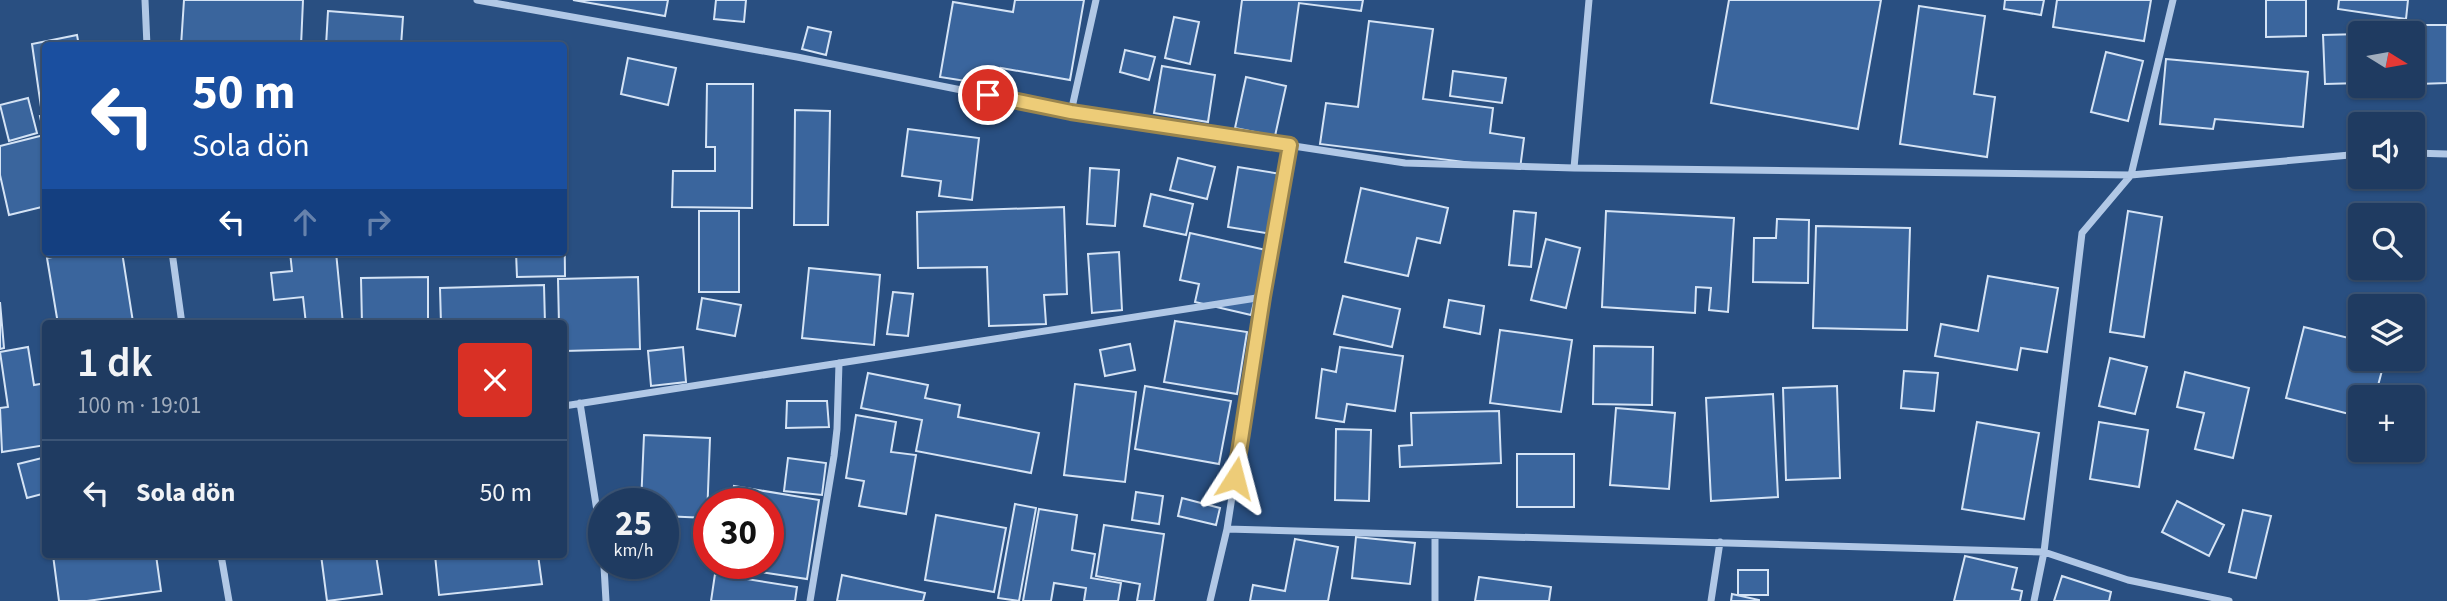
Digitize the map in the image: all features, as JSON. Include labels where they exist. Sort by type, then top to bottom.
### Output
[{"type":"street","points":[[145,0],[147,42]]},
{"type":"street","points":[[477,0],[797,57],[1071,112],[1405,163],[1574,168],[2131,175],[2348,155]]},
{"type":"street","points":[[1071,112],[1096,0]]},
{"type":"street","points":[[1574,168],[1589,0]]},
{"type":"street","points":[[2034,601],[2044,552],[2082,233],[2131,175],[2173,0]]},
{"type":"street","points":[[1210,601],[1227,529],[1290,145]]},
{"type":"street","points":[[2425,153],[2447,154]]},
{"type":"street","points":[[173,256],[181,320]]},
{"type":"street","points":[[567,406],[1263,297]]},
{"type":"street","points":[[810,601],[838,429],[839,363]]},
{"type":"street","points":[[580,403],[603,549],[606,601]]},
{"type":"street","points":[[1227,529],[2044,552],[2128,580],[2230,601]]},
{"type":"street","points":[[1435,535],[1435,601]]},
{"type":"street","points":[[1711,601],[1720,542]]},
{"type":"street","points":[[222,558],[229,601]]},
{"type":"building","points":[[184,0],[303,0],[301,42],[181,42]]},
{"type":"building","points":[[573,0],[668,0],[665,16]]},
{"type":"building","points":[[716,0],[746,0],[744,22],[714,19]]},
{"type":"building","points":[[1015,0],[1084,0],[1070,80],[1001,68],[998,86],[940,77],[953,2],[1013,12]]},
{"type":"building","points":[[1242,0],[1363,0],[1361,11],[1299,3],[1291,61],[1235,53]]},
{"type":"building","points":[[1729,0],[1881,0],[1858,129],[1711,103]]},
{"type":"building","points":[[2005,0],[2044,0],[2041,15],[2004,9]]},
{"type":"building","points":[[2057,0],[2151,0],[2144,41],[2053,27]]},
{"type":"building","points":[[2266,0],[2306,0],[2306,36],[2266,37]]},
{"type":"building","points":[[2339,0],[2408,0],[2406,19],[2338,9]]},
{"type":"building","points":[[1919,6],[1985,16],[1974,94],[1995,97],[1987,157],[1900,144]]},
{"type":"building","points":[[328,11],[403,17],[401,42],[326,42]]},
{"type":"building","points":[[1174,17],[1199,22],[1190,64],[1165,58]]},
{"type":"building","points":[[1369,21],[1433,29],[1423,99],[1493,108],[1490,133],[1524,138],[1520,169],[1320,144],[1326,103],[1358,107]]},
{"type":"building","points":[[2426,25],[2447,25],[2447,83],[2426,84]]},
{"type":"building","points":[[808,27],[831,32],[826,55],[802,49]]},
{"type":"building","points":[[2348,34],[2348,83],[2325,84],[2323,35]]},
{"type":"building","points":[[77,35],[78,42],[42,42]]},
{"type":"building","points":[[42,42],[41,107],[32,44]]},
{"type":"building","points":[[1125,50],[1155,57],[1149,80],[1120,72]]},
{"type":"building","points":[[2106,52],[2143,61],[2128,121],[2091,112]]},
{"type":"building","points":[[628,58],[676,68],[668,105],[621,94]]},
{"type":"building","points":[[2166,59],[2308,72],[2303,127],[2215,119],[2213,129],[2160,124]]},
{"type":"building","points":[[1162,66],[1215,75],[1208,122],[1154,113]]},
{"type":"building","points":[[1453,71],[1506,78],[1502,103],[1450,96]]},
{"type":"building","points":[[1246,77],[1286,86],[1275,136],[1235,128]]},
{"type":"building","points":[[707,84],[753,84],[752,208],[672,207],[673,171],[715,171],[715,147],[706,147]]},
{"type":"building","points":[[28,98],[37,133],[9,141],[0,105]]},
{"type":"building","points":[[795,110],[830,111],[828,225],[794,225]]},
{"type":"building","points":[[908,129],[979,138],[972,200],[939,196],[941,181],[902,176]]},
{"type":"building","points":[[42,136],[42,207],[9,215],[0,175],[0,146]]},
{"type":"building","points":[[1178,158],[1215,167],[1207,199],[1170,190]]},
{"type":"building","points":[[1238,167],[1281,174],[1272,234],[1228,227]]},
{"type":"building","points":[[1090,168],[1119,170],[1115,226],[1087,224]]},
{"type":"building","points":[[1361,188],[1448,208],[1440,243],[1417,238],[1408,276],[1345,262]]},
{"type":"building","points":[[1151,194],[1193,204],[1186,235],[1144,226]]},
{"type":"building","points":[[1064,207],[1067,294],[1044,295],[1046,324],[989,326],[987,267],[918,268],[917,212]]},
{"type":"building","points":[[699,211],[739,211],[739,292],[699,292]]},
{"type":"building","points":[[1514,211],[1536,213],[1531,267],[1509,265]]},
{"type":"building","points":[[1606,211],[1734,218],[1728,312],[1709,310],[1711,288],[1696,287],[1695,313],[1602,307]]},
{"type":"building","points":[[2128,211],[2162,217],[2144,337],[2110,332]]},
{"type":"building","points":[[1777,219],[1809,220],[1808,283],[1753,282],[1754,238],[1776,238]]},
{"type":"building","points":[[1816,226],[1910,228],[1907,330],[1813,328]]},
{"type":"building","points":[[1190,233],[1266,250],[1251,315],[1195,302],[1199,284],[1180,280]]},
{"type":"building","points":[[1546,239],[1580,248],[1566,308],[1531,300]]},
{"type":"building","points":[[1119,252],[1122,310],[1092,313],[1088,254]]},
{"type":"building","points":[[123,256],[133,320],[57,320],[47,258]]},
{"type":"building","points":[[290,256],[336,256],[343,320],[306,320],[303,297],[274,300],[271,273],[292,271]]},
{"type":"building","points":[[516,256],[565,256],[565,276],[517,277]]},
{"type":"building","points":[[809,268],[880,275],[874,345],[802,338]]},
{"type":"building","points":[[1988,276],[2058,288],[2047,352],[2021,348],[2017,370],[1935,356],[1941,324],[1978,331]]},
{"type":"building","points":[[428,277],[428,320],[362,320],[361,278]]},
{"type":"building","points":[[638,277],[640,349],[567,351],[567,320],[559,320],[558,279]]},
{"type":"building","points":[[544,285],[545,320],[441,320],[440,288]]},
{"type":"building","points":[[893,292],[913,294],[908,336],[887,334]]},
{"type":"building","points":[[1343,296],[1400,309],[1392,347],[1334,334]]},
{"type":"building","points":[[702,298],[741,305],[735,336],[697,329]]},
{"type":"building","points":[[1449,300],[1484,306],[1480,334],[1444,327]]},
{"type":"building","points":[[0,302],[4,348],[0,349]]},
{"type":"building","points":[[1175,321],[1247,332],[1237,394],[1164,382]]},
{"type":"building","points":[[2304,327],[2348,338],[2348,371],[2382,371],[2378,385],[2348,385],[2348,414],[2286,398]]},
{"type":"building","points":[[1500,330],[1572,340],[1561,412],[1490,403]]},
{"type":"building","points":[[1130,344],[1135,370],[1105,376],[1100,350]]},
{"type":"building","points":[[1594,346],[1653,347],[1652,405],[1593,404]]},
{"type":"building","points":[[28,347],[34,385],[42,384],[42,446],[2,452],[0,408],[8,407],[0,352]]},
{"type":"building","points":[[683,347],[686,382],[651,386],[648,351]]},
{"type":"building","points":[[1340,347],[1403,356],[1395,411],[1347,404],[1344,422],[1316,418],[1322,369],[1336,372]]},
{"type":"building","points":[[2110,358],[2147,367],[2135,414],[2099,406]]},
{"type":"building","points":[[1904,371],[1938,373],[1934,411],[1901,408]]},
{"type":"building","points":[[2185,372],[2249,388],[2233,458],[2195,449],[2204,413],[2177,407]]},
{"type":"building","points":[[868,373],[928,385],[925,398],[960,405],[958,417],[1039,433],[1031,473],[916,451],[922,420],[861,408]]},
{"type":"building","points":[[1075,384],[1136,392],[1125,482],[1064,475]]},
{"type":"building","points":[[1145,386],[1231,401],[1219,464],[1135,449]]},
{"type":"building","points":[[1837,386],[1840,478],[1786,480],[1783,388]]},
{"type":"building","points":[[1773,394],[1778,497],[1711,501],[1706,398]]},
{"type":"building","points":[[787,401],[827,401],[829,427],[786,428]]},
{"type":"building","points":[[1616,408],[1675,413],[1669,489],[1610,485]]},
{"type":"building","points":[[1499,411],[1501,463],[1400,467],[1399,446],[1412,445],[1411,413]]},
{"type":"building","points":[[856,415],[896,422],[891,452],[916,455],[906,514],[859,506],[864,481],[846,478]]},
{"type":"building","points":[[1977,422],[2039,433],[2024,519],[1962,509]]},
{"type":"building","points":[[2099,422],[2148,430],[2139,487],[2090,479]]},
{"type":"building","points":[[1336,429],[1371,430],[1369,501],[1335,500]]},
{"type":"building","points":[[644,435],[710,438],[708,488],[693,488],[693,517],[679,517],[679,488],[642,488]]},
{"type":"building","points":[[1517,454],[1574,454],[1574,507],[1517,507]]},
{"type":"building","points":[[42,458],[42,494],[27,498],[18,464]]},
{"type":"building","points":[[788,458],[826,463],[822,495],[784,491]]},
{"type":"building","points":[[1136,492],[1163,496],[1159,524],[1132,520]]},
{"type":"building","points":[[784,494],[819,500],[807,579],[784,576]]},
{"type":"building","points":[[1182,498],[1220,508],[1216,525],[1178,516]]},
{"type":"building","points":[[2177,501],[2224,525],[2209,556],[2162,532]]},
{"type":"building","points":[[1015,504],[1036,508],[1019,601],[998,598]]},
{"type":"building","points":[[1039,509],[1077,515],[1072,550],[1095,554],[1091,578],[1121,583],[1118,601],[1084,601],[1086,588],[1054,583],[1051,601],[1023,601]]},
{"type":"building","points":[[2243,510],[2271,516],[2256,578],[2229,572]]},
{"type":"building","points":[[936,515],[1006,528],[994,592],[925,580]]},
{"type":"building","points":[[1104,525],[1164,534],[1154,601],[1137,601],[1140,584],[1096,576]]},
{"type":"building","points":[[1356,537],[1415,543],[1410,584],[1352,578]]},
{"type":"building","points":[[1295,539],[1338,547],[1328,601],[1250,601],[1253,585],[1285,591]]},
{"type":"building","points":[[1965,556],[2017,568],[2012,589],[2022,591],[2020,601],[1954,601]]},
{"type":"building","points":[[53,558],[156,558],[161,591],[87,601],[59,601]]},
{"type":"building","points":[[321,558],[376,558],[382,594],[327,601]]},
{"type":"building","points":[[435,558],[538,558],[542,584],[439,595]]},
{"type":"building","points":[[1738,570],[1768,570],[1768,595],[1738,595]]},
{"type":"building","points":[[842,575],[925,593],[923,601],[837,601]]},
{"type":"building","points":[[2062,576],[2111,592],[2109,601],[2054,601]]},
{"type":"building","points":[[1479,577],[1551,587],[1549,601],[1475,601]]},
{"type":"building","points":[[714,579],[747,579],[797,587],[795,601],[711,601]]},
{"type":"building","points":[[1732,594],[1759,600],[1759,601],[1731,601]]},
{"type":"route","points":[[988,95],[1071,112],[1290,145],[1235,478]]}]
